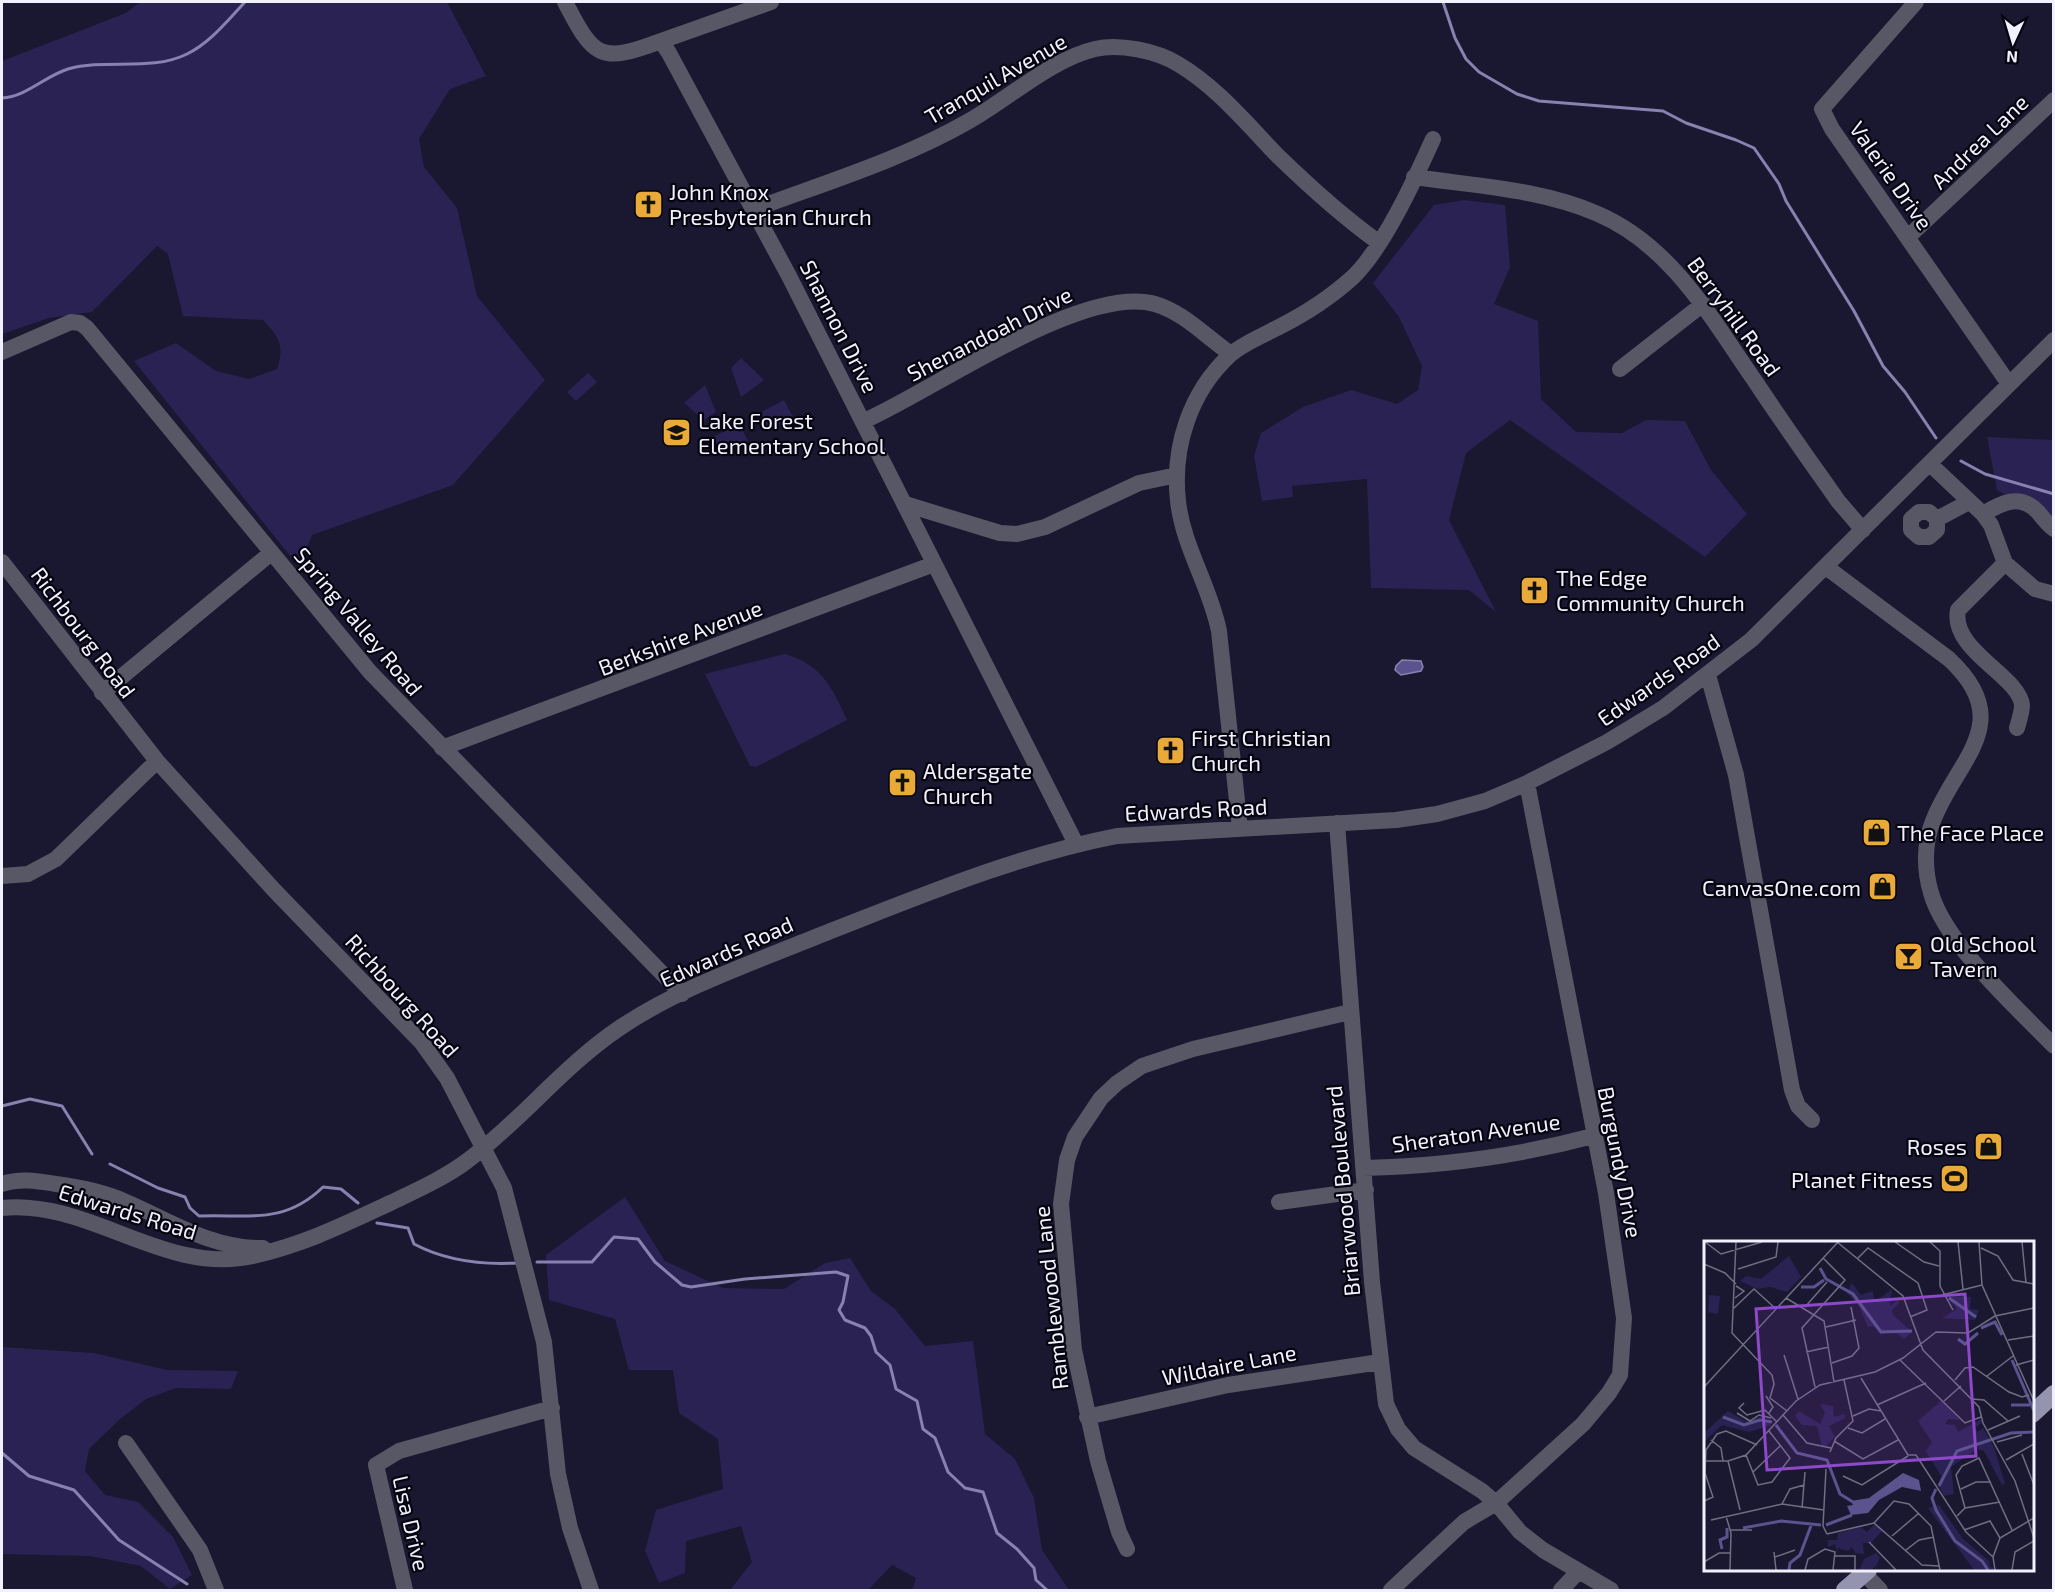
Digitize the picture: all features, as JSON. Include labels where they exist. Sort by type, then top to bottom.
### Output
[{"type":"main road","points":[[2034,1412],[2054,1394]]},
{"type":"main road","points":[[1845,1590],[1866,1571]]},
{"type":"street","points":[[565,2],[588,43],[599,51],[624,53],[771,2]]},
{"type":"street","name":"Valerie Drive","points":[[1916,2],[1822,109],[1832,129],[2009,384]]},
{"type":"street","name":"Shannon Drive","points":[[661,42],[699,104],[755,209],[1076,844]]},
{"type":"street","name":"Tranquil Avenue","points":[[755,209],[927,142],[969,121],[1072,58],[1097,48],[1113,48],[1157,55],[1191,72],[1234,110],[1322,197],[1378,242]]},
{"type":"street","name":"Andrea Lane","points":[[1908,237],[2054,100]]},
{"type":"street","points":[[1240,829],[1219,631],[1213,606],[1183,527],[1177,475],[1179,446],[1192,408],[1210,379],[1231,354],[1300,317],[1333,294],[1358,272],[1395,216],[1433,139]]},
{"type":"street","name":"Berryhill Road","points":[[1414,177],[1508,190],[1596,213],[1647,244],[1668,262],[1703,304],[1838,501],[1863,530]]},
{"type":"street","name":"Shenandoah Drive","points":[[864,421],[1056,321],[1102,305],[1139,302],[1167,308],[1184,317],[1231,354]]},
{"type":"street","points":[[1620,369],[1703,304]]},
{"type":"street","name":"Spring Valley Road","points":[[2,352],[70,322],[80,323],[87,328],[370,672],[682,994]]},
{"type":"street","name":"Edwards Road","points":[[2,1184],[14,1180],[33,1180],[76,1187],[122,1200],[203,1239],[256,1249],[302,1244],[414,1192],[467,1161],[593,1047],[622,1026],[724,974],[931,891],[1076,844],[1117,836],[1396,820],[1437,814],[1485,801],[1527,783],[1636,725],[1708,675],[1751,640],[2054,340]]},
{"type":"street","points":[[1930,464],[1983,514],[1991,525],[2004,562],[2035,589],[2054,594]]},
{"type":"street","points":[[905,504],[992,530],[1017,534],[1045,526],[1139,483],[1177,475]]},
{"type":"street","points":[[1983,514],[2003,502],[2021,500],[2036,510],[2054,529]]},
{"type":"street","points":[[1937,519],[1969,502]]},
{"type":"street","points":[[102,693],[272,553]]},
{"type":"street","name":"Richbourg Road","points":[[2,562],[157,761],[274,890],[422,1043],[447,1078],[504,1188],[532,1288],[544,1342],[558,1474],[570,1528],[591,1590]]},
{"type":"street","points":[[2004,562],[1958,610],[1956,619],[1961,634],[2020,699],[2022,704],[2017,728]]},
{"type":"street","name":"Berkshire Avenue","points":[[442,748],[934,564]]},
{"type":"street","points":[[1826,567],[1949,659],[1963,674],[1973,691],[1980,718],[1978,736],[1968,760],[1932,822],[1926,858],[1930,892],[1948,928],[1983,970],[2054,1046]]},
{"type":"street","points":[[1708,675],[1736,775],[1792,1090],[1798,1106],[1812,1120]]},
{"type":"street","points":[[2,876],[28,874],[56,859],[157,761]]},
{"type":"street","name":"Burgundy Drive","points":[[1391,1590],[1464,1522],[1496,1503],[1583,1424],[1609,1393],[1620,1375],[1625,1332],[1606,1193],[1593,1136],[1527,783]]},
{"type":"street","name":"Briarwood Boulevard","points":[[1337,823],[1350,1012],[1380,1362],[1386,1404],[1405,1438],[1424,1455],[1482,1491],[1496,1503],[1520,1532],[1577,1573],[1611,1590]]},
{"type":"street","name":"Ramblewood Lane","points":[[1127,1549],[1110,1506],[1087,1417],[1074,1350],[1061,1203],[1067,1160],[1081,1126],[1101,1098],[1117,1083],[1154,1061],[1350,1012]]},
{"type":"street","name":"Sheraton Avenue","points":[[1364,1168],[1463,1161],[1542,1148],[1593,1136]]},
{"type":"street","points":[[1279,1202],[1366,1190]]},
{"type":"street","name":"Edwards Road","points":[[2,1208],[37,1207],[69,1213],[171,1251],[196,1257],[229,1259],[253,1256],[276,1248]]},
{"type":"street","name":"Wildaire Lane","points":[[1087,1417],[1228,1385],[1380,1362]]},
{"type":"street","name":"Lisa Drive","points":[[405,1590],[376,1465],[399,1451],[552,1408]]},
{"type":"street","points":[[126,1443],[200,1550],[216,1590]]},
{"type":"street","points":[[1866,1571],[1880,1590]]},
{"type":"street","points":[[1561,1590],[1577,1573]]},
{"type":"shaded area","points":[[140,2],[447,2],[486,76],[450,89],[419,139],[424,167],[457,208],[477,296],[545,380],[453,485],[312,535],[299,567],[134,361],[176,343],[216,371],[249,379],[277,369],[279,361],[279,342],[263,320],[183,316],[168,254],[157,246],[92,312],[49,318],[2,334],[2,61],[126,13]]},
{"type":"shaded area","points":[[1464,200],[1505,205],[1510,267],[1494,304],[1538,321],[1541,399],[1576,432],[1622,433],[1646,420],[1685,421],[1711,470],[1747,514],[1705,557],[1510,420],[1466,453],[1449,520],[1496,612],[1469,590],[1371,588],[1367,479],[1292,486],[1293,497],[1262,501],[1254,456],[1261,433],[1303,407],[1351,390],[1397,404],[1418,390],[1422,366],[1399,317],[1373,283],[1434,205]]},
{"type":"shaded area","points":[[741,358],[764,380],[741,397],[731,368]]},
{"type":"shaded area","points":[[588,373],[597,382],[576,401],[567,392]]},
{"type":"shaded area","points":[[705,385],[716,412],[704,420],[684,403]]},
{"type":"shaded area","points":[[784,400],[793,417],[767,431],[758,414]]},
{"type":"shaded area","points":[[739,424],[748,441],[722,454],[713,437]]},
{"type":"shaded area","points":[[1987,437],[2053,440],[2053,521],[1997,490]]},
{"type":"shaded area","points":[[785,654],[808,664],[817,671],[831,688],[847,720],[756,767],[750,766],[705,674]]},
{"type":"shaded area","points":[[1402,660],[1421,661],[1423,667],[1421,671],[1401,675],[1395,670]]},
{"type":"shaded area","points":[[625,1197],[665,1261],[723,1288],[784,1289],[825,1263],[850,1258],[871,1291],[895,1309],[925,1346],[973,1341],[985,1434],[1015,1459],[1034,1498],[1042,1550],[1069,1590],[912,1590],[916,1578],[892,1565],[868,1590],[730,1590],[752,1562],[741,1526],[686,1541],[685,1573],[659,1583],[645,1551],[656,1510],[723,1489],[718,1439],[679,1413],[673,1370],[629,1370],[615,1319],[549,1300],[546,1255]]},
{"type":"shaded area","points":[[2,1347],[94,1353],[167,1370],[238,1371],[231,1389],[176,1388],[146,1399],[120,1419],[89,1449],[85,1471],[105,1495],[138,1502],[173,1537],[192,1575],[170,1589],[141,1566],[90,1556],[2,1554]]},
{"type":"waterway","points":[[2,98],[19,94],[68,69],[98,65],[144,64],[187,54],[211,37],[245,2]]},
{"type":"waterway","points":[[1443,2],[1455,38],[1466,59],[1479,72],[1517,94],[1539,101],[1663,111],[1686,123],[1754,148],[1779,184],[1786,201],[1854,311],[1883,366],[1905,392],[1936,438]]},
{"type":"waterway","points":[[1961,461],[1985,474],[2054,494]]},
{"type":"waterway","points":[[2,1106],[30,1099],[62,1106],[92,1154]]},
{"type":"waterway","points":[[110,1164],[158,1188],[185,1197],[190,1208],[199,1216],[250,1216],[280,1212],[309,1199],[323,1187],[341,1189],[358,1203]]},
{"type":"waterway","points":[[377,1223],[408,1228],[414,1244],[451,1258],[490,1263],[517,1263]]},
{"type":"waterway","points":[[537,1262],[592,1262],[614,1237],[638,1239],[655,1262],[682,1285],[691,1287],[745,1279],[836,1272],[848,1276],[843,1302],[839,1310],[845,1320],[865,1328],[871,1336],[876,1352],[890,1365],[896,1389],[917,1401],[923,1429],[935,1438],[948,1472],[965,1488],[983,1492],[997,1533],[1017,1549],[1034,1568],[1036,1580],[1047,1590]]},
{"type":"waterway","points":[[2,1453],[29,1476],[74,1490],[119,1540],[187,1584]]},
{"type":"place","name":"John Knox Presbyterian Church","points":[[648,204]]},
{"type":"place","name":"Lake Forest Elementary School","points":[[677,433]]},
{"type":"place","name":"The Edge Community Church","points":[[1535,590]]},
{"type":"place","name":"First Christian Church","points":[[1170,750]]},
{"type":"place","name":"Aldersgate Church","points":[[902,783]]},
{"type":"place","name":"The Face Place","points":[[1876,832]]},
{"type":"place","name":"CanvasOne.com","points":[[1882,887]]},
{"type":"place","name":"Old School Tavern","points":[[1909,956]]},
{"type":"place","name":"Roses","points":[[1988,1146]]},
{"type":"place","name":"Planet Fitness","points":[[1954,1179]]}]
